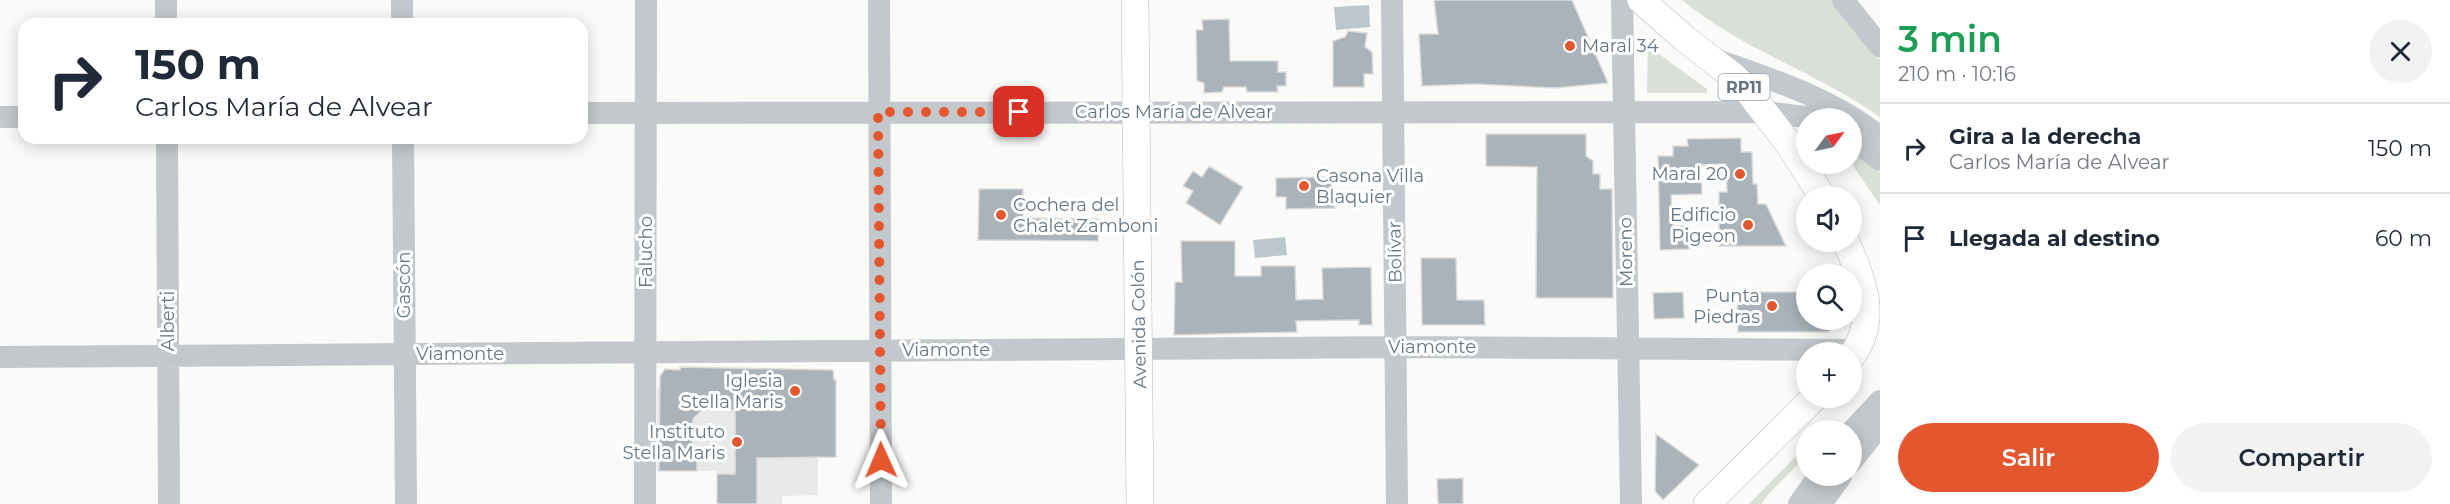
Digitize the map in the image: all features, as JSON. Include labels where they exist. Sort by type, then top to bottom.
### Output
[{"type":"main road","name":"Avenida Colón","points":[[1135,0],[1140,504]]},
{"type":"main road","name":"RP11","points":[[1641,0],[1684,39],[1733,76],[1766,112],[1815,186]]},
{"type":"main road","points":[[1850,252],[1857,267],[1867,310],[1867,326],[1860,342]]},
{"type":"main road","points":[[1707,504],[1804,408]]},
{"type":"street","points":[[166,0],[166,18]]},
{"type":"street","points":[[402,0],[402,18]]},
{"type":"street","name":"Falucho","points":[[645,504],[646,0]]},
{"type":"street","points":[[879,0],[881,504]]},
{"type":"street","name":"Bolívar","points":[[1392,0],[1397,504]]},
{"type":"street","name":"Moreno","points":[[1622,0],[1631,504]]},
{"type":"street","points":[[1843,0],[1880,46]]},
{"type":"street","points":[[1711,58],[1785,84],[1824,102],[1880,137]]},
{"type":"street","name":"Carlos María de Alvear","points":[[588,113],[1766,112],[1796,116]]},
{"type":"street","points":[[0,117],[18,117]]},
{"type":"street","name":"Alberti","points":[[167,144],[169,504]]},
{"type":"street","name":"Gascón","points":[[403,144],[406,504]]},
{"type":"street","points":[[1862,146],[1880,160]]},
{"type":"street","name":"Viamonte","points":[[0,357],[1397,347],[1628,348],[1796,352]]},
{"type":"street","points":[[1862,420],[1880,401]]},
{"type":"street","points":[[1862,448],[1880,426]]},
{"type":"street","points":[[1799,504],[1812,486]]},
{"type":"street","points":[[1821,504],[1834,486]]},
{"type":"shaded area","points":[[1682,0],[1831,0],[1880,59],[1880,117],[1831,87],[1729,33]]},
{"type":"shaded area","points":[[1369,5],[1370,27],[1336,30],[1334,7]]},
{"type":"shaded area","points":[[1648,46],[1707,89],[1707,93],[1647,93]]},
{"type":"shaded area","points":[[1862,157],[1880,173],[1880,205],[1859,174],[1862,174]]},
{"type":"shaded area","points":[[1285,237],[1287,255],[1255,258],[1253,240]]},
{"type":"shaded area","name":"Instituto Stella Maris","points":[[680,367],[749,368],[749,416],[818,417],[818,495],[782,496],[782,504],[717,504],[717,471],[657,471],[657,388],[660,376],[665,369],[680,370]]},
{"type":"shaded area","points":[[1796,456],[1796,466],[1762,504],[1749,504]]},
{"type":"building","points":[[1434,0],[1572,0],[1608,83],[1555,88],[1475,84],[1422,86],[1419,34],[1438,34]]},
{"type":"building","points":[[1229,19],[1230,61],[1278,61],[1278,72],[1286,72],[1286,86],[1277,86],[1278,92],[1247,92],[1246,87],[1224,87],[1222,92],[1204,93],[1204,83],[1197,81],[1196,30],[1203,30],[1202,20]]},
{"type":"building","points":[[1348,31],[1367,33],[1365,47],[1372,52],[1373,74],[1364,74],[1364,87],[1333,87],[1333,41],[1345,37]]},
{"type":"building","points":[[1486,134],[1586,134],[1586,156],[1593,161],[1593,174],[1600,174],[1600,189],[1612,189],[1613,298],[1536,298],[1537,167],[1486,166]]},
{"type":"building","points":[[1741,138],[1741,152],[1752,152],[1753,184],[1757,184],[1758,204],[1766,204],[1786,246],[1719,246],[1719,192],[1727,192],[1726,164],[1701,165],[1702,194],[1671,195],[1673,226],[1689,226],[1689,249],[1660,250],[1658,156],[1673,156],[1673,146],[1688,146],[1687,139]]},
{"type":"building","points":[[1209,166],[1243,187],[1220,225],[1186,203],[1193,191],[1183,186],[1193,171],[1202,177]]},
{"type":"building","points":[[1331,177],[1335,208],[1286,209],[1286,197],[1276,197],[1276,178]]},
{"type":"building","name":"Cochera del Chalet Zamboni","points":[[979,189],[1023,189],[1023,218],[1099,219],[1098,241],[978,240]]},
{"type":"building","points":[[1181,241],[1235,241],[1235,276],[1261,276],[1261,266],[1295,266],[1296,300],[1323,299],[1322,268],[1371,267],[1372,325],[1359,325],[1359,320],[1296,321],[1297,332],[1174,335],[1175,282],[1182,282]]},
{"type":"building","points":[[1421,258],[1456,258],[1457,300],[1484,300],[1485,325],[1422,325]]},
{"type":"building","points":[[1683,292],[1684,318],[1654,319],[1653,293]]},
{"type":"building","name":"Punta Piedras","points":[[1737,292],[1796,292],[1796,330],[1830,330],[1829,332],[1738,332]]},
{"type":"building","name":"Instituto Stella Maris","points":[[680,367],[833,370],[834,380],[836,380],[836,457],[757,458],[757,504],[717,504],[717,474],[735,474],[735,410],[702,410],[693,419],[692,447],[697,447],[697,471],[659,471],[660,376],[665,369],[680,370]]},
{"type":"building","points":[[1656,434],[1699,465],[1663,500],[1655,491]]},
{"type":"building","points":[[1463,478],[1463,504],[1438,504],[1437,479]]},
{"type":"place","name":"Maral 34","points":[[1570,46]]},
{"type":"place","name":"Maral 20","points":[[1740,174]]},
{"type":"place","name":"Casona Villa Blaquier","points":[[1304,186]]},
{"type":"place","name":"Cochera del Chalet Zamboni","points":[[1001,215]]},
{"type":"place","name":"Edificio Pigeon","points":[[1748,225]]},
{"type":"place","name":"Punta Piedras","points":[[1772,306]]},
{"type":"place","name":"Iglesia Stella Maris","points":[[795,391]]},
{"type":"place","name":"Instituto Stella Maris","points":[[737,442]]},
{"type":"route","points":[[881,460],[878,112],[1019,112]]}]
